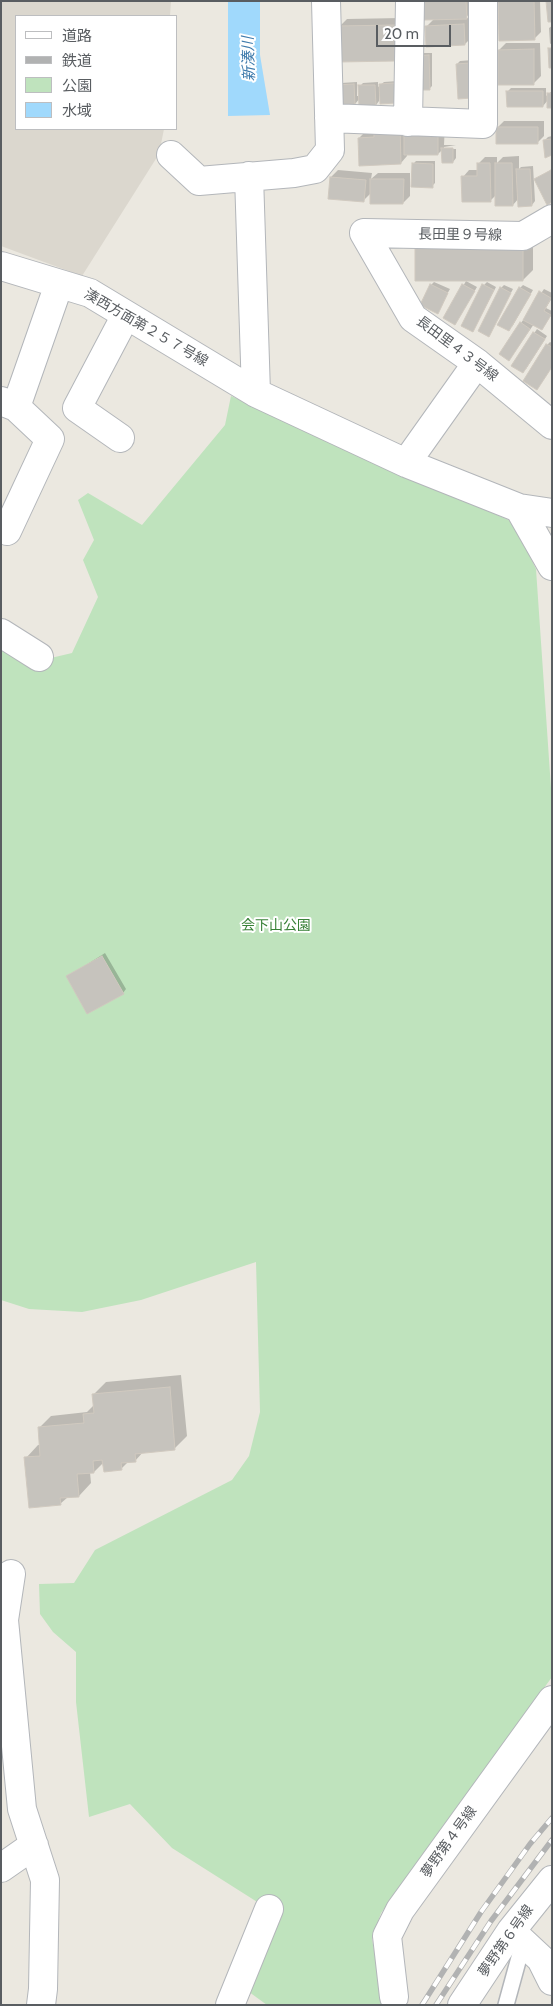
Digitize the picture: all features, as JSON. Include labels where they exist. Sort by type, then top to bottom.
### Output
[{"type":"street","points":[[171,155],[199,181],[294,173],[315,169],[330,150],[326,1]]},
{"type":"street","points":[[408,122],[410,1]]},
{"type":"street","points":[[329,118],[483,124],[483,1]]},
{"type":"street","points":[[249,176],[256,394]]},
{"type":"street","name":"長田里９号線","points":[[364,233],[523,236],[552,220]]},
{"type":"street","name":"長田里４３号線","points":[[364,233],[413,318],[477,363],[551,425]]},
{"type":"street","name":"湊西方面第２５７号線","points":[[1,266],[90,293],[256,394],[406,464],[520,508],[552,513]]},
{"type":"street","points":[[7,530],[50,439],[9,404],[59,284]]},
{"type":"street","points":[[120,438],[77,408],[126,315]]},
{"type":"street","points":[[406,464],[477,363]]},
{"type":"street","points":[[520,508],[552,566]]},
{"type":"street","points":[[1,633],[39,657]]},
{"type":"street","points":[[11,1574],[4,1620],[22,1810],[45,1880],[41,2005]]},
{"type":"street","name":"夢野第４号線","points":[[394,1997],[387,1936],[400,1910],[552,1700]]},
{"type":"street","points":[[1,1868],[34,1845]]},
{"type":"street","name":"夢野第６号線","points":[[462,2005],[517,1937],[552,1880]]},
{"type":"street","points":[[230,2005],[269,1909]]},
{"type":"street","points":[[517,1937],[540,1959],[552,1981]]},
{"type":"lane","points":[[506,2005],[517,1937]]},
{"type":"shaded area","points":[[1,1],[171,1],[170,15],[15,15],[15,130],[164,130],[159,154],[82,276],[1,246]]},
{"type":"green space","name":"会下山公園","points":[[231,396],[513,522],[536,569],[552,803],[552,1677],[381,1913],[372,1939],[383,2001],[382,2005],[267,2005],[245,1989],[273,1912],[172,1848],[130,1804],[89,1817],[76,1702],[76,1652],[53,1632],[40,1614],[39,1584],[74,1583],[95,1550],[232,1480],[249,1456],[260,1412],[256,1262],[141,1300],[82,1312],[29,1309],[1,1300],[1,641],[34,662],[72,653],[98,597],[83,560],[94,540],[78,500],[88,493],[142,525],[225,425]]},
{"type":"water","name":"新湊川","points":[[228,1],[260,1],[260,55],[270,115],[228,116]]},
{"type":"building","points":[[423,1],[466,1],[467,19],[424,20]]},
{"type":"building","points":[[498,1],[534,1],[535,40],[499,41]]},
{"type":"building","points":[[546,1],[552,1],[552,22],[548,22]]},
{"type":"building","points":[[464,24],[465,45],[426,47],[425,26]]},
{"type":"building","points":[[395,25],[396,61],[339,62],[339,26]]},
{"type":"building","points":[[548,48],[552,48],[552,68],[549,68]]},
{"type":"building","points":[[534,49],[534,85],[498,85],[498,50]]},
{"type":"building","points":[[429,55],[430,90],[416,90],[415,56]]},
{"type":"building","points":[[470,63],[472,98],[458,99],[456,64]]},
{"type":"building","points":[[395,83],[396,103],[380,104],[379,84]]},
{"type":"building","points":[[354,84],[355,105],[338,106],[337,85]]},
{"type":"building","points":[[358,85],[375,85],[376,106],[359,107]]},
{"type":"building","points":[[506,91],[543,91],[543,107],[507,107]]},
{"type":"building","points":[[547,93],[552,93],[552,108],[547,108]]},
{"type":"building","points":[[374,126],[400,126],[401,164],[359,166],[358,138],[374,137]]},
{"type":"building","points":[[496,127],[538,127],[538,144],[496,144]]},
{"type":"building","points":[[404,131],[438,131],[438,155],[404,155]]},
{"type":"building","points":[[552,139],[552,155],[545,158],[543,140]]},
{"type":"building","points":[[441,148],[453,148],[453,163],[442,163]]},
{"type":"building","points":[[412,163],[433,164],[433,188],[411,187]]},
{"type":"building","points":[[477,163],[490,163],[491,202],[462,202],[461,176],[477,176]]},
{"type":"building","points":[[495,163],[512,163],[513,206],[495,206]]},
{"type":"building","points":[[516,169],[530,169],[532,206],[518,207]]},
{"type":"building","points":[[551,170],[552,202],[547,205],[534,179]]},
{"type":"building","points":[[330,177],[366,180],[364,202],[328,199]]},
{"type":"building","points":[[370,179],[404,179],[403,204],[370,204]]},
{"type":"building","points":[[415,242],[523,242],[523,281],[415,281]]},
{"type":"building","points":[[430,284],[448,293],[438,314],[420,305]]},
{"type":"building","points":[[462,284],[475,291],[455,325],[443,318]]},
{"type":"building","points":[[482,284],[494,290],[473,332],[461,326]]},
{"type":"building","points":[[500,287],[511,293],[489,337],[478,331]]},
{"type":"building","points":[[519,287],[531,294],[509,331],[497,325]]},
{"type":"building","points":[[539,291],[551,298],[544,311],[551,315],[542,330],[523,320]]},
{"type":"building","points":[[520,322],[530,329],[509,361],[499,354]]},
{"type":"building","points":[[533,332],[545,339],[523,373],[511,366]]},
{"type":"building","points":[[546,344],[552,347],[552,367],[537,390],[523,381]]},
{"type":"building","points":[[102,956],[124,994],[87,1014],[66,976]]},
{"type":"building","points":[[170,1387],[175,1450],[135,1454],[136,1462],[121,1463],[122,1470],[104,1472],[102,1460],[93,1461],[94,1473],[77,1474],[79,1497],[60,1498],[61,1505],[29,1508],[24,1457],[40,1456],[38,1427],[84,1423],[83,1414],[94,1413],[92,1394]]},
{"type":"railway","points":[[422,2005],[481,1912],[530,1844],[552,1818]]},
{"type":"railway","points":[[436,2005],[491,1921],[552,1840]]}]
